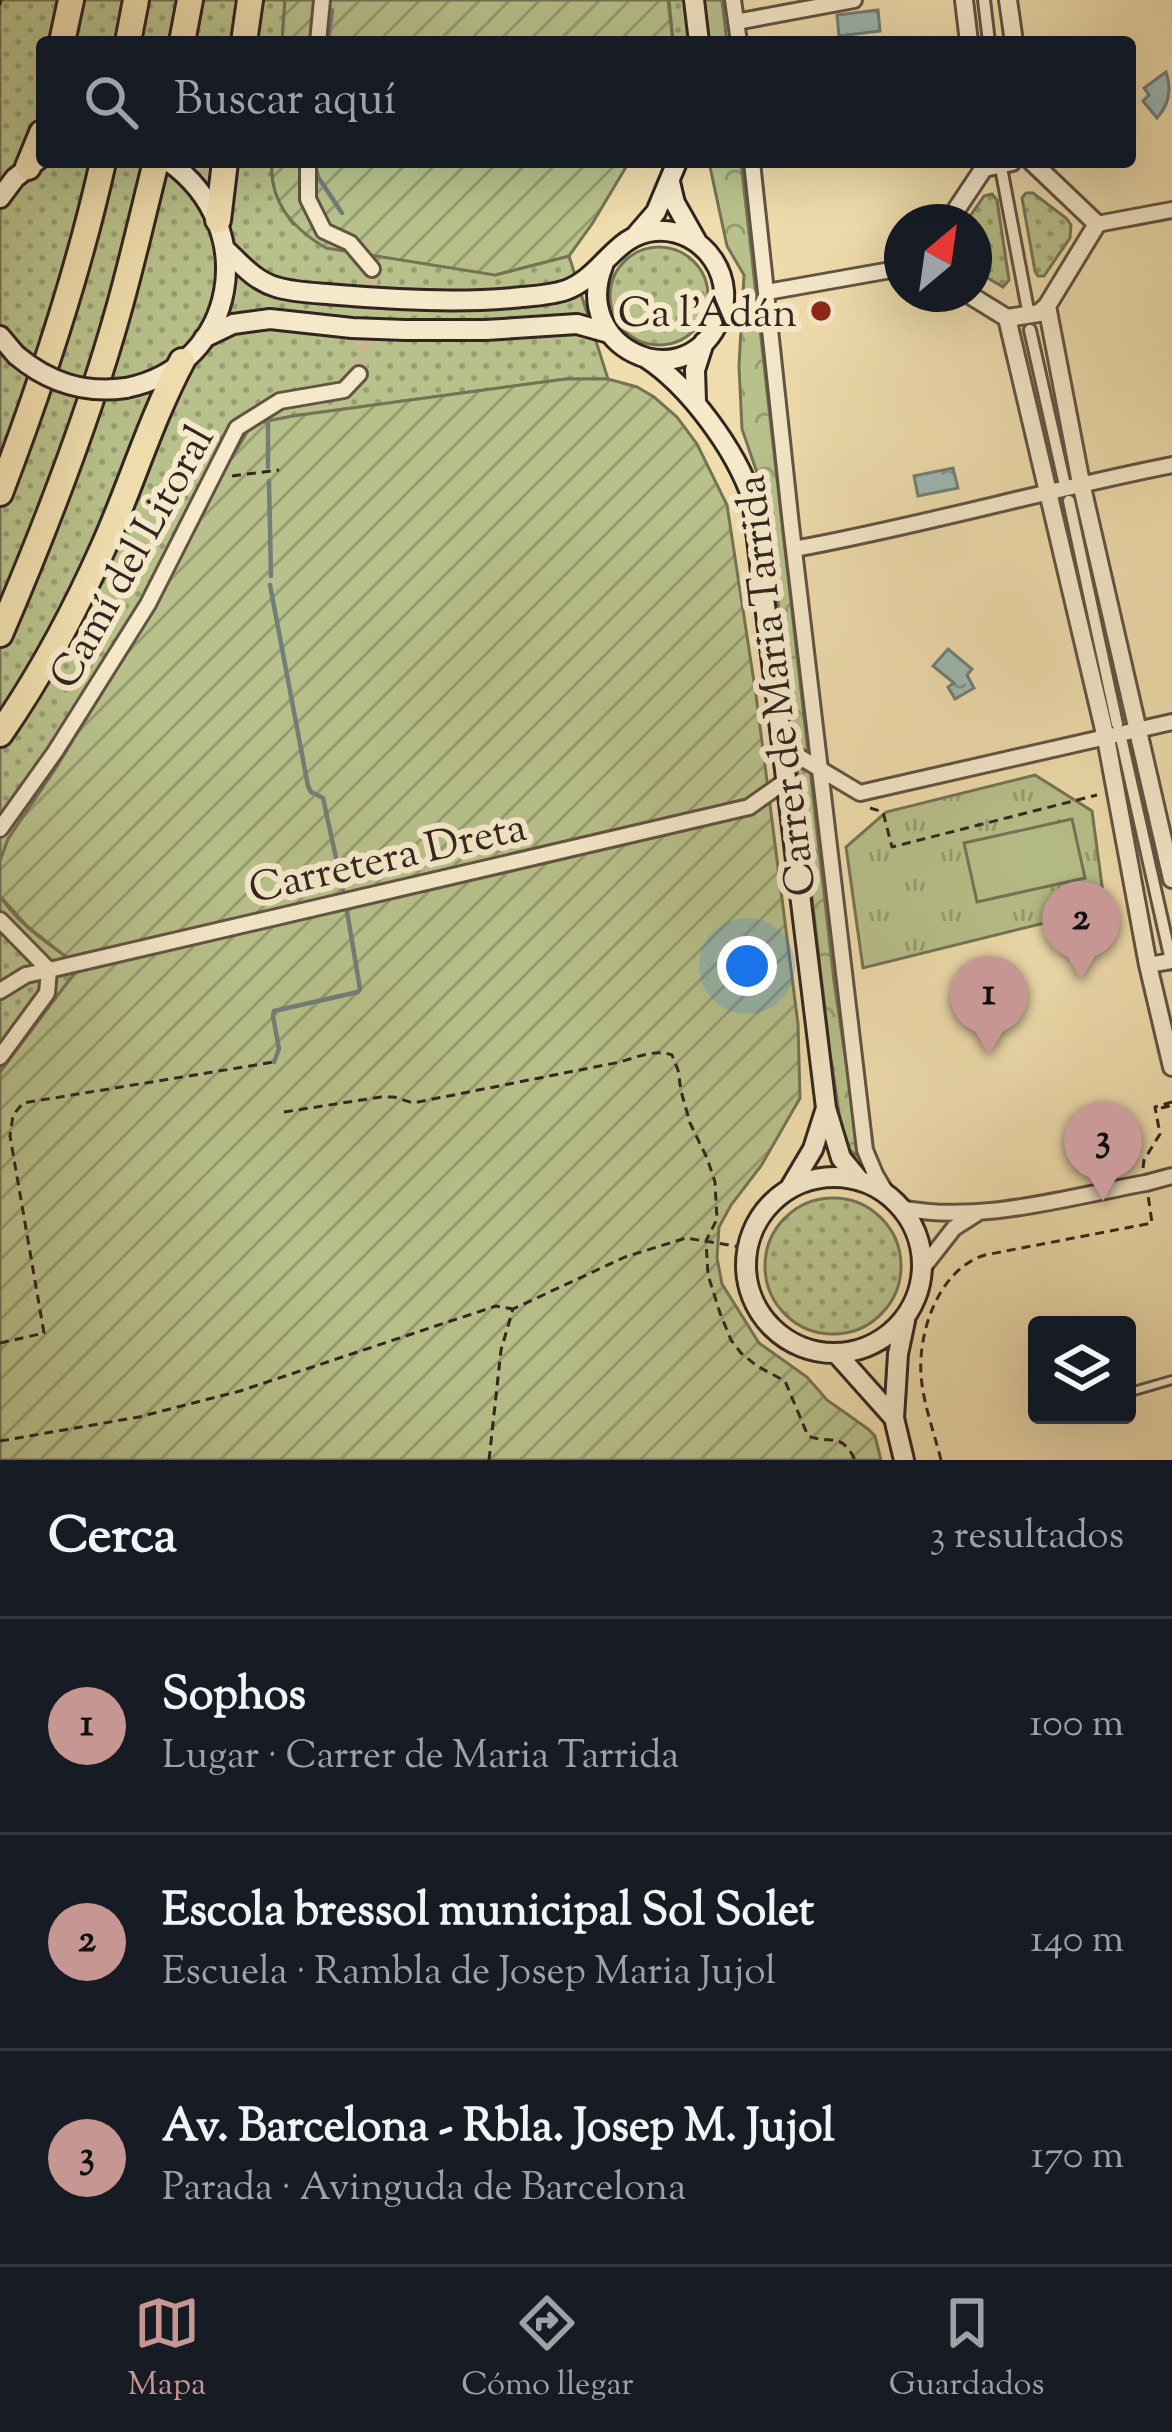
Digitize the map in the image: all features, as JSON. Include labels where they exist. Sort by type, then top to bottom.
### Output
[{"type":"highway","points":[[63,36],[71,0]]},
{"type":"highway","points":[[129,36],[136,0]]},
{"type":"highway","points":[[183,36],[190,0]]},
{"type":"highway","points":[[245,36],[250,0]]},
{"type":"highway","points":[[0,493],[38,392],[101,168]]},
{"type":"highway","points":[[0,634],[96,382],[154,168]]},
{"type":"highway","points":[[218,220],[223,168]]},
{"type":"highway","points":[[0,734],[36,679],[89,579],[182,361]]},
{"type":"main road","points":[[694,0],[698,36]]},
{"type":"main road","points":[[0,198],[35,162]]},
{"type":"main road","points":[[0,336],[16,355],[48,377],[99,390],[149,382],[182,361],[204,338],[220,308],[225,249],[218,220],[203,193],[177,168]]},
{"type":"main road","points":[[225,249],[258,279],[278,288],[410,300],[477,301],[550,294],[585,281],[634,237],[656,212],[675,168]]},
{"type":"main road","points":[[670,182],[675,203],[697,242]]},
{"type":"main road","points":[[634,237],[652,231],[685,236],[709,253],[717,266],[725,293],[721,317],[704,342],[695,370],[697,406]]},
{"type":"main road","points":[[603,266],[597,283],[600,317],[625,349],[646,358],[677,357],[704,342]]},
{"type":"main road","points":[[204,338],[255,319],[405,330],[577,325],[609,333]]},
{"type":"main road","name":"Carrer de Maria Tarrida","points":[[646,358],[669,373],[697,406],[752,498],[826,1108]]},
{"type":"main road","points":[[826,1108],[842,1158],[860,1180],[895,1202],[917,1237],[922,1269],[915,1300],[895,1329],[860,1349],[815,1351],[777,1333],[763,1318],[746,1280],[746,1248],[758,1218],[790,1188],[828,1177],[860,1180]]},
{"type":"main road","points":[[790,1188],[813,1149],[826,1108]]},
{"type":"main road","points":[[904,1460],[894,1418],[905,1316]]},
{"type":"main road","points":[[836,1353],[894,1418]]},
{"type":"street","points":[[319,36],[322,0]]},
{"type":"street","points":[[733,0],[738,36]]},
{"type":"street","points":[[736,22],[854,0]]},
{"type":"street","points":[[964,0],[968,36]]},
{"type":"street","points":[[984,0],[987,36]]},
{"type":"street","points":[[1008,0],[1013,36]]},
{"type":"street","points":[[308,168],[308,199],[324,230],[350,243],[372,269]]},
{"type":"street","name":"Carrer de Maria Tarrida","points":[[753,168],[865,1150],[895,1202]]},
{"type":"street","points":[[962,204],[993,168]]},
{"type":"street","points":[[995,168],[1027,305]]},
{"type":"street","points":[[1038,168],[1096,224]]},
{"type":"street","points":[[1007,318],[1039,313],[1048,306],[1096,224],[1172,210]]},
{"type":"street","points":[[767,292],[884,271]]},
{"type":"street","points":[[1048,306],[1064,485]]},
{"type":"street","points":[[992,309],[1007,318],[1064,485],[1120,734],[1172,879]]},
{"type":"street","points":[[1030,330],[1171,959],[1148,965]]},
{"type":"street","name":"Camí del Litoral","points":[[0,829],[55,752],[148,604],[237,428],[280,400],[344,390],[359,374]]},
{"type":"street","points":[[794,549],[1064,485],[1172,465]]},
{"type":"street","points":[[1069,501],[1120,734],[1148,965],[1172,1067]]},
{"type":"street","points":[[783,747],[860,793],[1172,722]]},
{"type":"street","name":"Carretera Dreta","points":[[0,991],[26,975],[749,807],[787,780]]},
{"type":"street","points":[[0,920],[49,970],[47,993],[0,1057]]},
{"type":"street","points":[[895,1202],[926,1213],[976,1214],[1172,1176]]},
{"type":"street","points":[[922,1269],[954,1228],[976,1214]]},
{"type":"lane","points":[[1136,1390],[1172,1380]]},
{"type":"path","points":[[212,478],[279,470]]},
{"type":"path","points":[[862,806],[883,812],[892,847],[1100,795]]},
{"type":"path","points":[[284,1112],[381,1097],[413,1103],[672,1054],[690,1123],[715,1182],[717,1219],[706,1241],[708,1275],[731,1340],[758,1366],[785,1381],[808,1436],[840,1440],[855,1460]]},
{"type":"path","points":[[0,1343],[44,1333],[10,1136],[13,1115],[23,1103],[274,1063]]},
{"type":"path","points":[[1143,1170],[1160,1134],[1158,1107],[1171,1104]]},
{"type":"path","points":[[940,1460],[921,1374],[934,1309],[955,1273],[975,1258],[1152,1223],[1147,1191]]},
{"type":"path","points":[[0,1441],[139,1417],[337,1360],[496,1306],[513,1309],[626,1257],[686,1238],[746,1248]]},
{"type":"path","points":[[489,1460],[501,1350],[513,1309]]},
{"type":"green space","points":[[0,0],[285,0],[282,36],[36,36],[36,168],[272,168],[276,195],[293,224],[495,275],[569,256],[608,379],[566,379],[252,424],[123,659],[14,830],[0,861]]},
{"type":"green space","points":[[285,0],[668,0],[672,36],[282,36]]},
{"type":"green space","points":[[669,0],[703,0],[707,36],[672,36]]},
{"type":"green space","points":[[703,0],[722,0],[726,36],[707,36]]},
{"type":"green space","points":[[272,168],[625,168],[569,256],[495,275],[326,248],[286,213]]},
{"type":"green space","points":[[710,168],[742,168],[834,981],[860,1158],[844,1146],[830,1053],[766,499],[742,429],[739,366],[744,275],[727,246]]},
{"type":"green space","points":[[1033,193],[1071,225],[1070,238],[1044,276],[1035,271],[1022,198]]},
{"type":"green space","points":[[992,194],[997,200],[1009,280],[1003,287],[992,281],[992,204],[978,204]]},
{"type":"green space","points":[[659,247],[694,261],[708,296],[694,331],[659,345],[624,331],[610,296],[624,261]]},
{"type":"green space","points":[[566,379],[608,379],[654,397],[697,444],[727,505],[798,1024],[800,1098],[719,1227],[717,1258],[722,1284],[759,1343],[868,1429],[875,1436],[881,1460],[0,1460],[0,1072],[79,967],[27,926],[0,896],[0,861],[8,839],[123,659],[252,424]]},
{"type":"green space","points":[[1035,775],[1092,811],[1105,908],[863,968],[846,847],[886,812]]},
{"type":"green space","points":[[1072,819],[1085,878],[977,902],[964,843]]},
{"type":"green space","points":[[0,896],[26,926],[80,967],[0,1072]]},
{"type":"green space","points":[[833,1198],[859,1204],[881,1218],[895,1240],[901,1266],[895,1292],[881,1314],[859,1328],[833,1334],[807,1328],[785,1314],[771,1292],[765,1266],[771,1240],[785,1218],[807,1204]]},
{"type":"water","points":[[878,10],[880,31],[839,36],[837,15]]},
{"type":"water","points":[[1166,72],[1168,96],[1157,118],[1143,101],[1149,95],[1144,88]]},
{"type":"water","points":[[953,468],[958,488],[918,496],[914,476]]},
{"type":"water","points":[[948,649],[972,669],[967,675],[974,688],[955,699],[948,687],[954,683],[933,666]]},
{"type":"waterway","points":[[329,36],[332,10]]},
{"type":"waterway","points":[[316,168],[342,213]]},
{"type":"waterway","points":[[268,416],[268,467]]},
{"type":"waterway","points":[[269,481],[271,576]]},
{"type":"waterway","points":[[270,585],[308,786],[323,798],[343,890]]},
{"type":"waterway","points":[[274,1062],[279,1049],[274,1011],[360,989],[346,905]]},
{"type":"tunnel","points":[[359,374],[372,269]]},
{"type":"place","name":"Ca l'Adán","points":[[821,311]]},
{"type":"place","name":"Escola bressol municipal Sol Solet","points":[[1081,980]]},
{"type":"place","name":"Sophos","points":[[989,1055]]},
{"type":"place","name":"Av. Barcelona - Rbla. Josep M. Jujol","points":[[1103,1201]]}]
